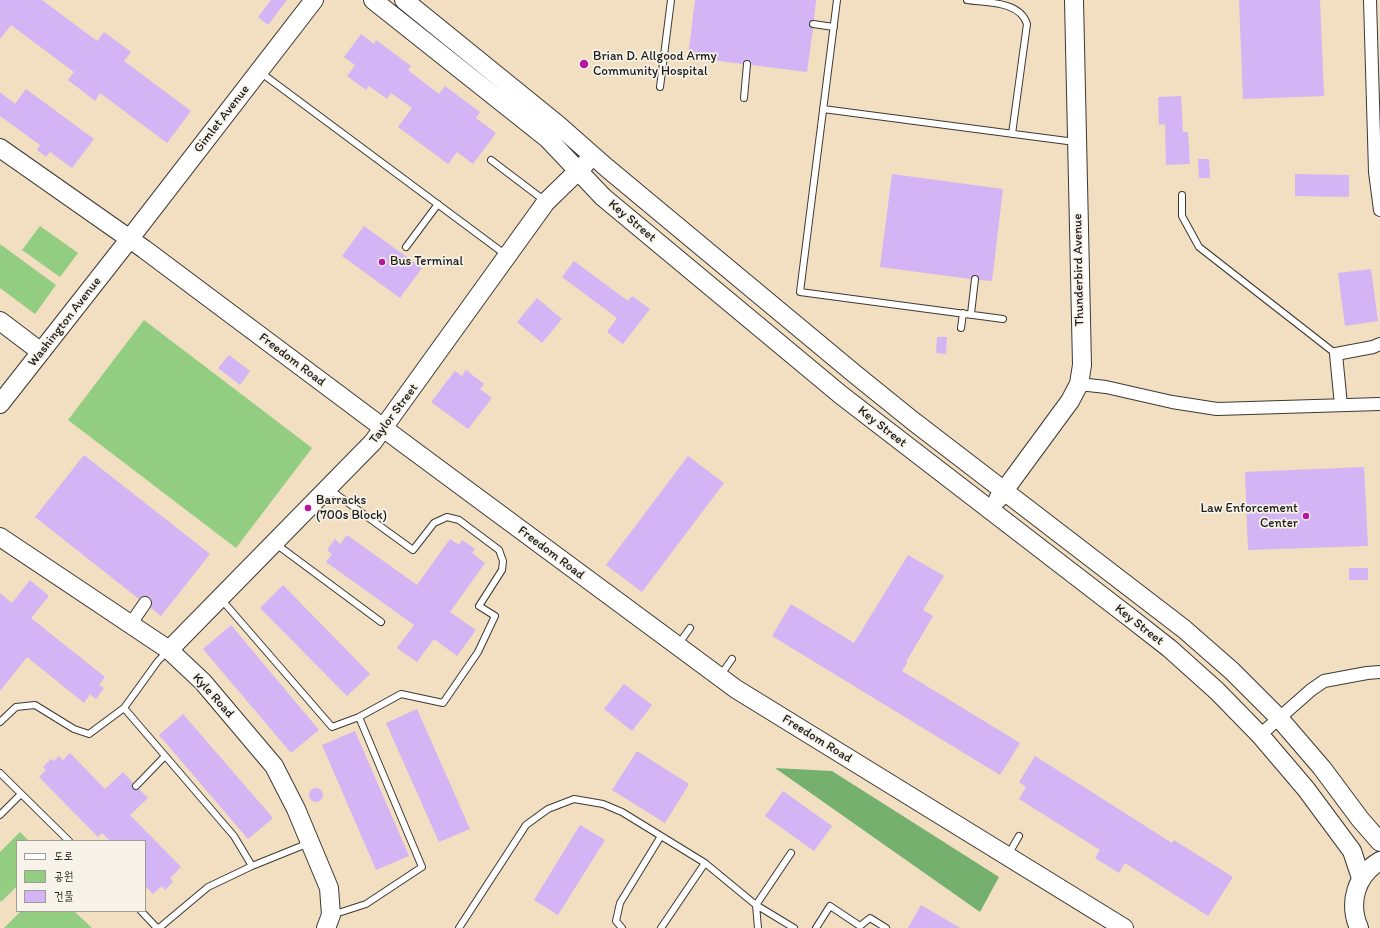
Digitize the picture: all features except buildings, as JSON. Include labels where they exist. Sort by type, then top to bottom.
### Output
[{"type":"street","name":"Gimlet Avenue","points":[[130,239],[314,0]]},
{"type":"street","name":"Key Street","points":[[373,0],[548,139],[603,197],[841,395],[1169,648],[1217,691],[1260,735],[1306,789],[1352,851],[1362,878]]},
{"type":"street","name":"Key Street","points":[[404,0],[557,124],[593,156],[862,380],[913,421],[1184,629],[1232,671],[1279,718],[1322,768],[1380,842]]},
{"type":"street","name":"Thunderbird Avenue","points":[[990,511],[1070,401],[1079,384],[1082,365],[1074,0]]},
{"type":"street","points":[[1370,0],[1375,172],[1380,210]]},
{"type":"street","name":"Freedom Road","points":[[0,148],[130,239],[383,429],[736,690],[1124,928]]},
{"type":"street","name":"Taylor Street","points":[[168,650],[373,442],[546,202],[593,156]]},
{"type":"street","name":"Washington Avenue","points":[[0,404],[130,239]]},
{"type":"street","points":[[0,320],[41,352]]},
{"type":"street","points":[[1341,405],[1336,354],[1380,344]]},
{"type":"street","points":[[1079,384],[1106,387],[1172,402],[1217,409],[1380,404]]},
{"type":"street","name":"Kyle Road","points":[[0,537],[168,650],[202,682],[274,766],[296,809],[328,888],[328,922]]},
{"type":"street","points":[[130,625],[145,604]]},
{"type":"street","points":[[1260,735],[1311,690],[1324,681],[1380,672]]},
{"type":"street","points":[[1356,925],[1353,907],[1358,886],[1362,878],[1380,861]]},
{"type":"lane","points":[[660,87],[671,0]]},
{"type":"lane","points":[[837,0],[800,292],[1003,318]]},
{"type":"lane","points":[[967,0],[1011,7],[1019,11],[1025,17],[1027,24],[1012,134]]},
{"type":"lane","points":[[813,24],[834,27]]},
{"type":"lane","points":[[744,98],[747,64]]},
{"type":"lane","points":[[259,72],[507,256]]},
{"type":"lane","points":[[823,109],[1076,142]]},
{"type":"lane","points":[[491,160],[546,202]]},
{"type":"lane","points":[[1182,195],[1182,216],[1199,247],[1336,354]]},
{"type":"lane","points":[[406,247],[438,204]]},
{"type":"lane","points":[[971,314],[975,279]]},
{"type":"lane","points":[[962,328],[963,313]]},
{"type":"lane","points":[[220,598],[332,727],[359,717],[401,694],[443,703],[478,652],[495,616],[479,606],[502,570],[503,561],[499,550],[459,520],[447,517],[434,523],[413,550],[328,488]]},
{"type":"lane","points":[[275,543],[381,622]]},
{"type":"lane","points":[[677,647],[690,628]]},
{"type":"lane","points":[[0,722],[16,707],[35,705],[74,728],[89,734],[124,708],[158,661],[168,650]]},
{"type":"lane","points":[[719,678],[732,659]]},
{"type":"lane","points":[[124,708],[234,836],[252,866]]},
{"type":"lane","points":[[328,922],[366,904],[422,867],[359,717]]},
{"type":"lane","points":[[136,786],[165,756]]},
{"type":"lane","points":[[0,773],[68,840]]},
{"type":"lane","points":[[0,815],[21,794]]},
{"type":"lane","points":[[459,928],[526,825],[548,809],[574,799],[603,804],[622,812],[705,863],[756,905],[794,928]]},
{"type":"lane","points":[[622,928],[616,921],[620,903],[661,836]]},
{"type":"lane","points":[[1007,857],[1019,836]]},
{"type":"lane","points":[[142,912],[158,928],[208,887],[252,866],[310,842]]},
{"type":"lane","points":[[758,928],[756,905],[791,853]]},
{"type":"lane","points":[[661,928],[705,863]]},
{"type":"lane","points":[[816,928],[830,906],[860,926],[870,918],[886,928]]},
{"type":"green space","points":[[40,226],[78,253],[60,277],[22,250]]},
{"type":"green space","points":[[0,244],[56,285],[35,314],[0,288]]},
{"type":"green space","points":[[144,320],[312,448],[236,548],[68,420]]},
{"type":"green space","points":[[775,768],[832,771],[999,877],[980,912]]},
{"type":"green space","points":[[20,832],[28,840],[16,840],[16,887],[1,902],[0,900],[0,852]]},
{"type":"green space","points":[[20,912],[75,912],[92,928],[4,928]]},
{"type":"place","name":"Brian D. Allgood Army Community Hospital","points":[[584,64]]},
{"type":"place","name":"Bus Terminal","points":[[382,262]]},
{"type":"place","name":"Barracks (700s Block)","points":[[308,508]]},
{"type":"place","name":"Law Enforcement Center","points":[[1306,516]]}]
